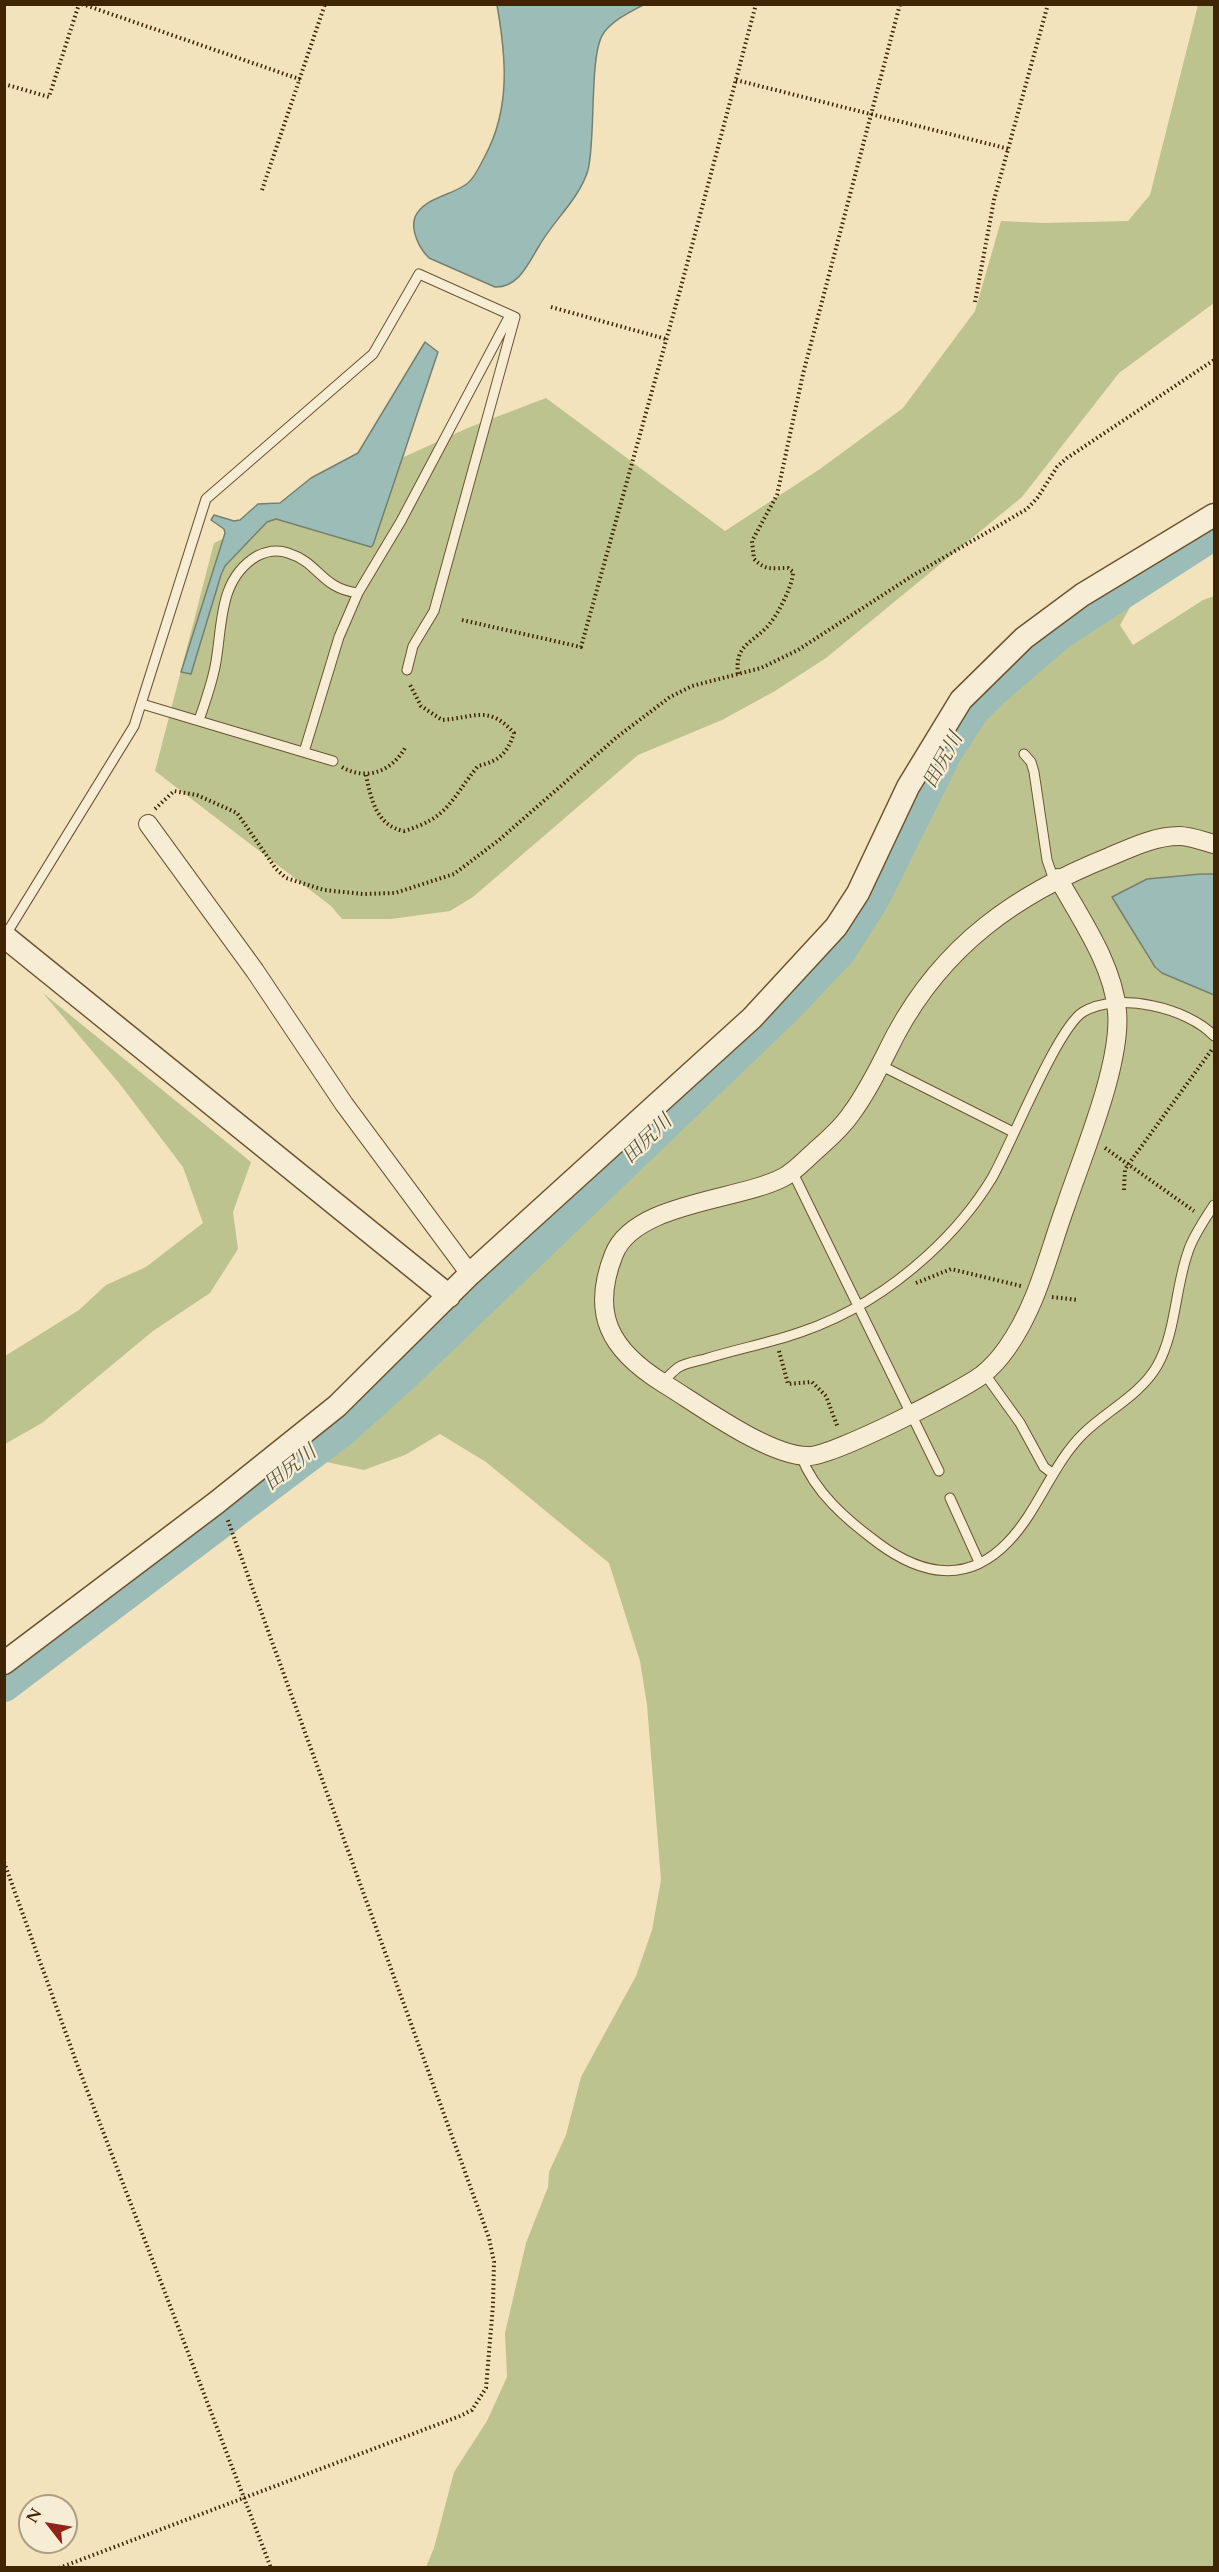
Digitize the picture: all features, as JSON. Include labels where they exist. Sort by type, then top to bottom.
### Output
[{"type":"street","points":[[4,1663],[216,1503],[337,1406],[470,1274],[693,1074],[811,957],[836,927],[858,893],[908,788],[961,700],[1024,638],[1074,601],[1215,515]]},
{"type":"street","points":[[148,824],[255,970],[344,1104],[470,1274]]},
{"type":"street","points":[[1056,879],[1098,952],[1116,1004],[1118,1017],[1112,1061],[1089,1139],[1037,1293],[1006,1349],[984,1373],[843,1446],[813,1457],[790,1455],[764,1443],[639,1368],[610,1334],[604,1310],[605,1283],[621,1239],[639,1224],[678,1209],[746,1191],[792,1172],[851,1115],[912,1005],[938,969],[1001,914],[1056,879],[1144,843],[1179,836],[1215,844]]},
{"type":"street","points":[[5,936],[449,1296]]},
{"type":"lane","points":[[5,936],[134,726],[206,499],[373,354],[419,274],[515,317],[434,611],[413,646],[407,670]]},
{"type":"lane","points":[[304,752],[339,638],[358,593],[401,521],[510,315]]},
{"type":"lane","points":[[199,720],[214,669],[225,598],[231,581],[241,568],[264,553],[281,551],[307,563],[332,586],[341,591],[358,593]]},
{"type":"lane","points":[[142,704],[333,761]]},
{"type":"lane","points":[[1023,754],[1031,762],[1034,772],[1047,860],[1056,879]]},
{"type":"lane","points":[[662,1382],[680,1367],[803,1332],[859,1307],[928,1255],[977,1201],[993,1176],[1013,1132],[1071,1023],[1083,1012],[1116,1004],[1169,1008],[1215,1036]]},
{"type":"lane","points":[[880,1065],[1013,1132]]},
{"type":"lane","points":[[792,1172],[939,1471]]},
{"type":"lane","points":[[801,1456],[817,1488],[885,1548],[919,1568],[939,1572],[963,1569],[979,1562],[1008,1542],[1052,1473],[1083,1434],[1136,1392],[1158,1365],[1166,1347],[1188,1251],[1215,1205]]},
{"type":"lane","points":[[984,1373],[1020,1423],[1044,1467],[1052,1473]]},
{"type":"lane","points":[[950,1498],[979,1562]]},
{"type":"path","points":[[4,84],[49,97],[80,4],[302,80]]},
{"type":"path","points":[[262,190],[302,80],[325,4]]},
{"type":"path","points":[[462,620],[581,647],[756,4]]},
{"type":"path","points":[[738,674],[737,660],[744,646],[765,629],[793,582],[793,572],[788,568],[774,570],[760,566],[754,559],[752,541],[777,495],[803,374],[900,4]]},
{"type":"path","points":[[975,302],[994,200],[1048,4]]},
{"type":"path","points":[[736,80],[1009,149]]},
{"type":"path","points":[[551,307],[666,339]]},
{"type":"path","points":[[148,824],[150,814],[174,791],[197,795],[237,813],[276,869],[286,879],[324,890],[363,894],[395,893],[454,874],[499,840],[617,737],[669,697],[692,686],[761,668],[798,650],[912,576],[1018,515],[1038,497],[1057,467],[1067,458],[1215,360]]},
{"type":"path","points":[[366,775],[370,797],[386,825],[404,831],[438,818],[458,797],[478,766],[495,762],[507,752],[514,733],[503,721],[482,713],[442,720],[428,713],[413,694],[407,670]]},
{"type":"path","points":[[333,761],[345,770],[366,775],[391,765],[401,757],[406,746]]},
{"type":"path","points":[[1124,1190],[1125,1169],[1215,1045]]},
{"type":"path","points":[[1089,1139],[1129,1163],[1205,1219]]},
{"type":"path","points":[[898,1278],[906,1286],[951,1269],[1037,1293],[1078,1300]]},
{"type":"path","points":[[776,1340],[788,1384],[812,1382],[821,1389],[835,1418],[843,1446]]},
{"type":"path","points":[[59,2568],[472,2410],[486,2388],[494,2262],[489,2238],[237,1540],[225,1514],[216,1503]]},
{"type":"path","points":[[4,1862],[77,2064],[271,2568]]},
{"type":"green space","points":[[1198,5],[1214,5],[1214,303],[1119,373],[1022,497],[826,658],[775,691],[722,720],[638,755],[473,897],[450,911],[391,919],[342,919],[331,906],[155,771],[214,543],[470,427],[546,398],[725,531],[820,469],[903,408],[975,311],[1001,221],[1044,223],[1128,221],[1150,195]]},
{"type":"green space","points":[[1199,533],[1214,548],[1136,597],[1120,625],[1133,645],[1203,600],[1214,596],[1214,874],[1147,879],[1113,897],[1150,961],[1162,973],[1214,995],[1214,2567],[426,2567],[434,2548],[454,2472],[487,2421],[507,2377],[505,2333],[526,2243],[548,2187],[549,2172],[566,2135],[581,2077],[636,1976],[652,1930],[661,1880],[647,1705],[640,1661],[609,1563],[486,1462],[440,1434],[405,1455],[364,1470],[298,1456],[424,1347],[764,1021],[843,938],[877,881],[942,746],[967,713],[1013,663],[1060,623]]},
{"type":"green space","points":[[43,993],[251,1162],[233,1212],[238,1249],[210,1293],[153,1331],[42,1423],[5,1444],[5,1356],[79,1310],[106,1285],[146,1267],[203,1223],[183,1167],[119,1083]]},
{"type":"water","points":[[497,5],[643,5],[611,25],[603,34],[599,45],[594,78],[590,156],[588,170],[579,190],[522,274],[510,284],[495,287],[429,258],[417,239],[414,222],[419,210],[425,205],[471,180],[493,138],[503,101],[504,82],[503,43]]},
{"type":"water","points":[[425,342],[438,352],[373,545],[371,547],[276,519],[267,522],[225,566],[191,674],[181,672],[225,533],[224,529],[211,520],[214,515],[234,521],[240,520],[258,504],[280,503],[311,478],[358,453]]},
{"type":"water","points":[[1214,874],[1214,995],[1162,973],[1155,967],[1112,897],[1147,879]]},
{"type":"waterway","name":"田尻川","points":[[4,1685],[339,1432],[406,1372],[787,1006],[840,950],[873,898],[945,753],[972,711],[1059,633],[1214,533]]}]
